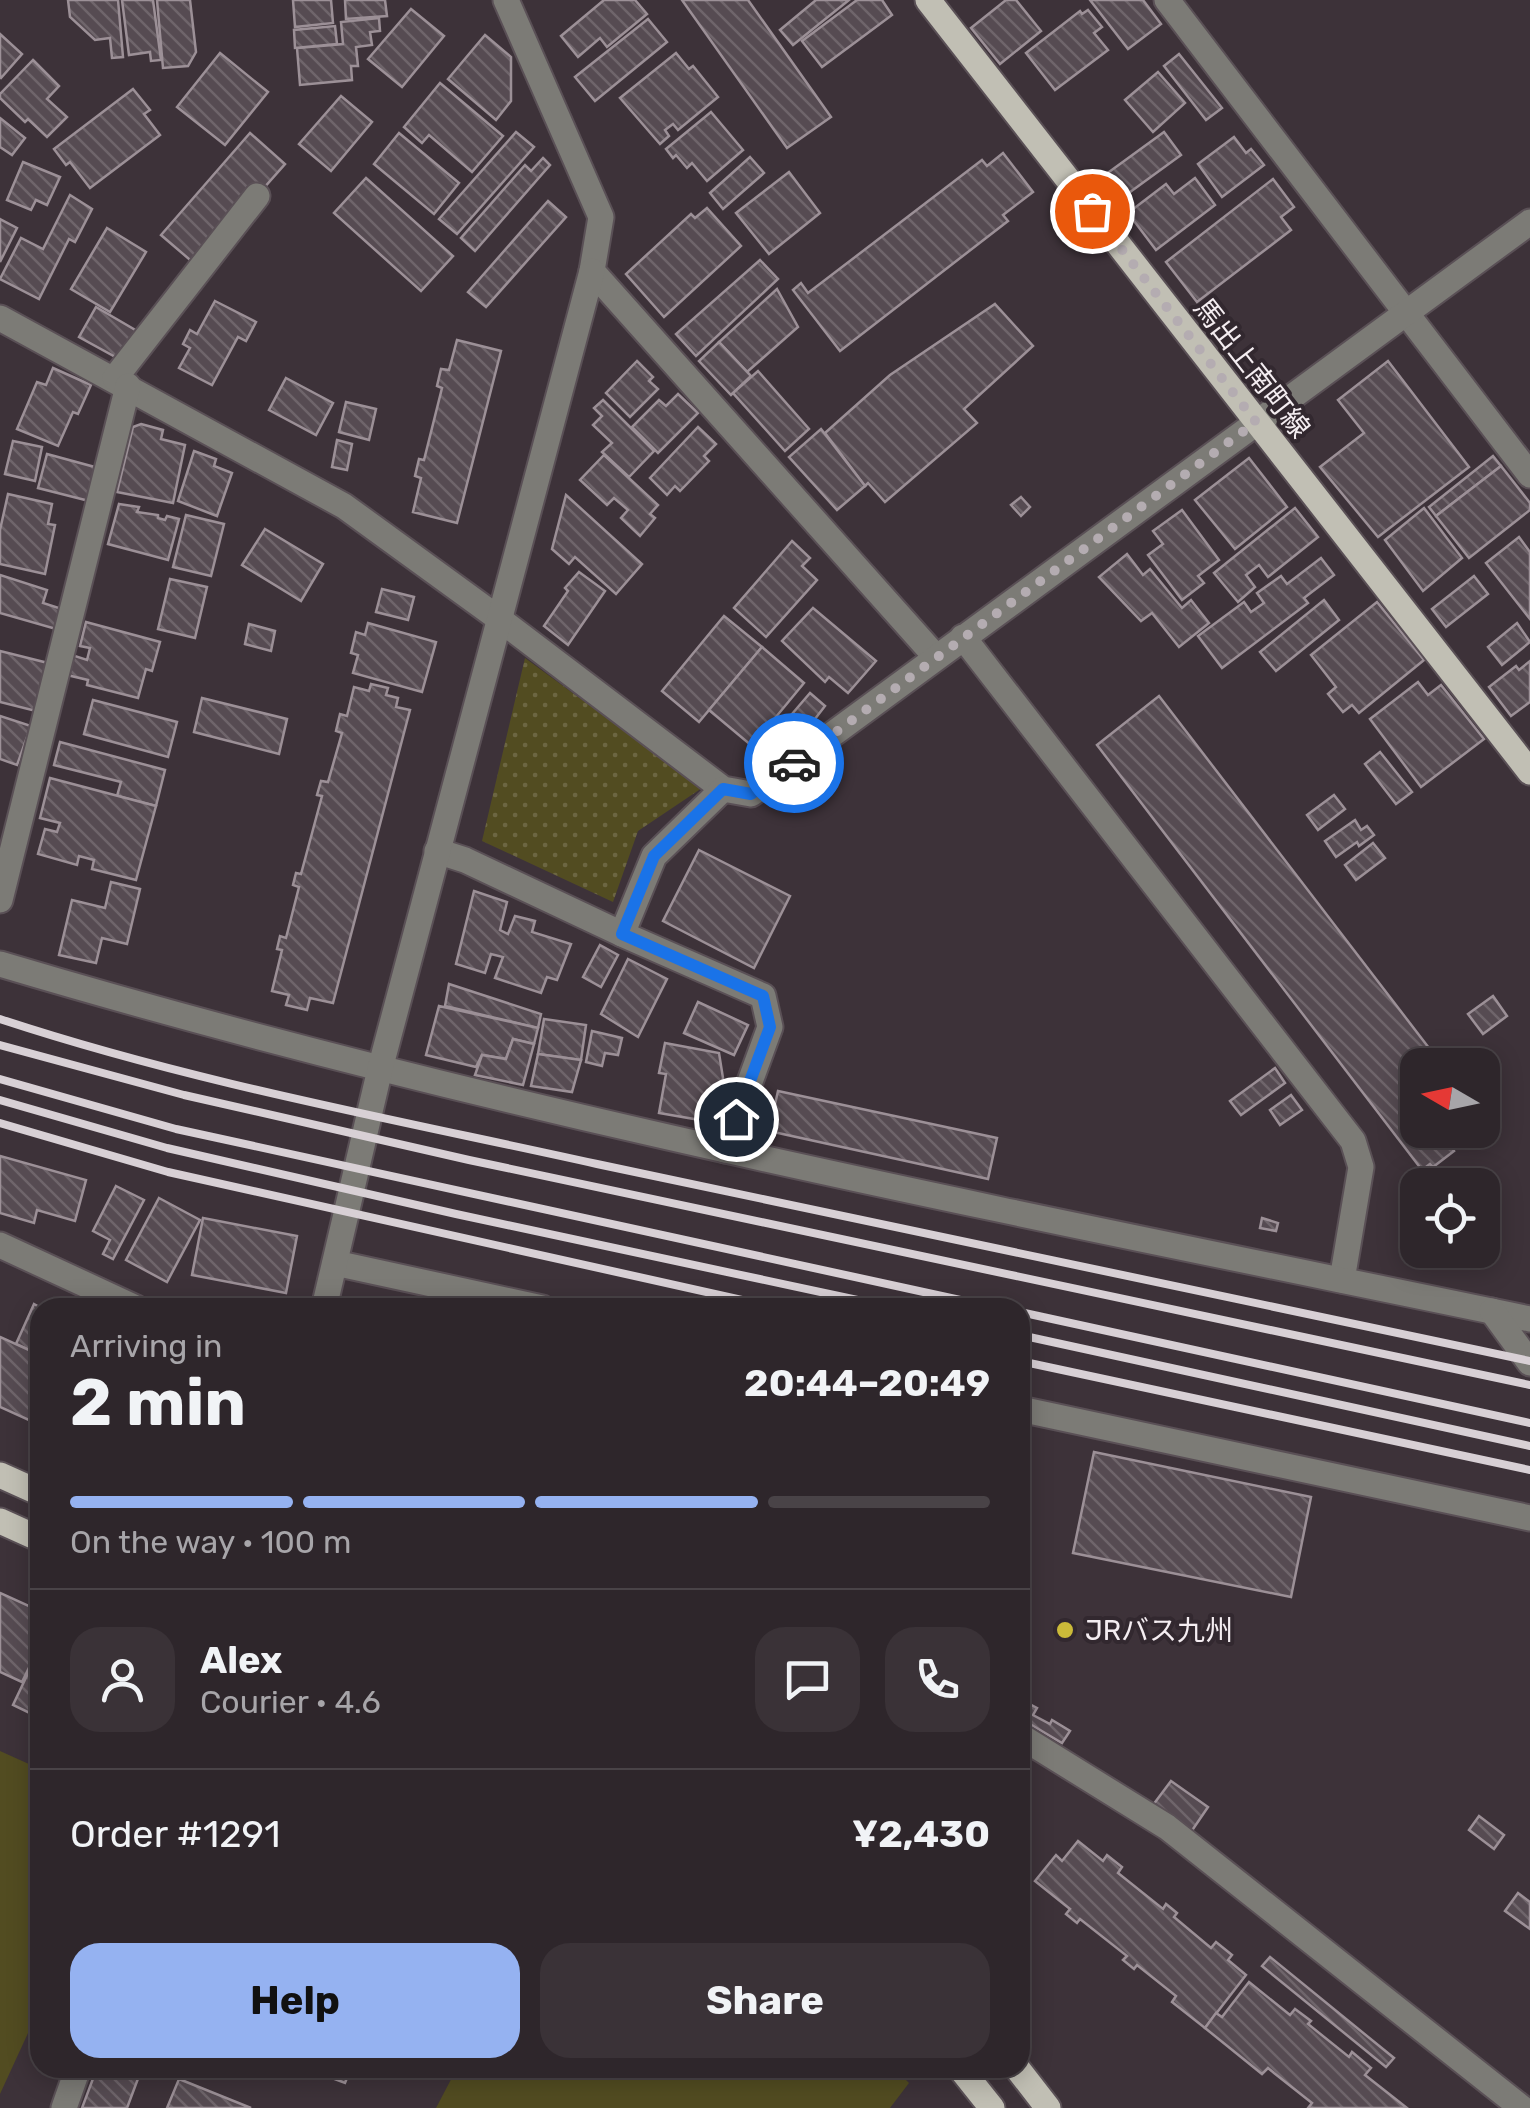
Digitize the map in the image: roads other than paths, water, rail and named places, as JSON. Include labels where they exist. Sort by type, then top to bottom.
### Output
[{"type":"main road","name":"馬出上南町線","points":[[928,0],[1530,772]]},
{"type":"main road","points":[[0,1475],[30,1488]]},
{"type":"main road","points":[[0,1520],[30,1534]]},
{"type":"main road","points":[[968,2078],[992,2108]]},
{"type":"main road","points":[[1025,2078],[1048,2108]]},
{"type":"street","points":[[326,1298],[380,1069],[592,271],[601,217],[506,0]]},
{"type":"street","points":[[1168,0],[1530,475]]},
{"type":"street","points":[[0,900],[122,382],[257,196]]},
{"type":"street","points":[[0,318],[344,506],[723,789],[751,794],[1530,222]]},
{"type":"street","points":[[592,271],[936,657]]},
{"type":"street","points":[[963,637],[1354,1140],[1360,1167],[1342,1280]]},
{"type":"street","points":[[622,934],[654,856],[723,789]]},
{"type":"street","points":[[437,851],[465,860],[763,996],[770,1027],[725,1150]]},
{"type":"street","points":[[0,964],[380,1069],[725,1150],[1530,1319]]},
{"type":"street","points":[[0,1245],[114,1298]]},
{"type":"street","points":[[335,1263],[496,1298]]},
{"type":"street","points":[[1492,1311],[1530,1363]]},
{"type":"street","points":[[1030,1411],[1530,1518]]},
{"type":"street","points":[[1030,1742],[1166,1827],[1522,2108]]},
{"type":"street","points":[[64,2108],[74,2078]]},
{"type":"railway","points":[[0,1019],[147,1062],[297,1099],[1530,1361]]},
{"type":"railway","points":[[0,1045],[184,1095],[469,1160],[1530,1385]]},
{"type":"railway","points":[[0,1079],[176,1129],[951,1298]]},
{"type":"railway","points":[[0,1100],[167,1148],[848,1298]]},
{"type":"railway","points":[[0,1123],[168,1172],[733,1298]]},
{"type":"railway","points":[[1030,1314],[1530,1423]]},
{"type":"railway","points":[[1030,1337],[1530,1446]]},
{"type":"railway","points":[[1030,1363],[1530,1470]]},
{"type":"place","name":"JRバス九州","points":[[1065,1630]]}]
